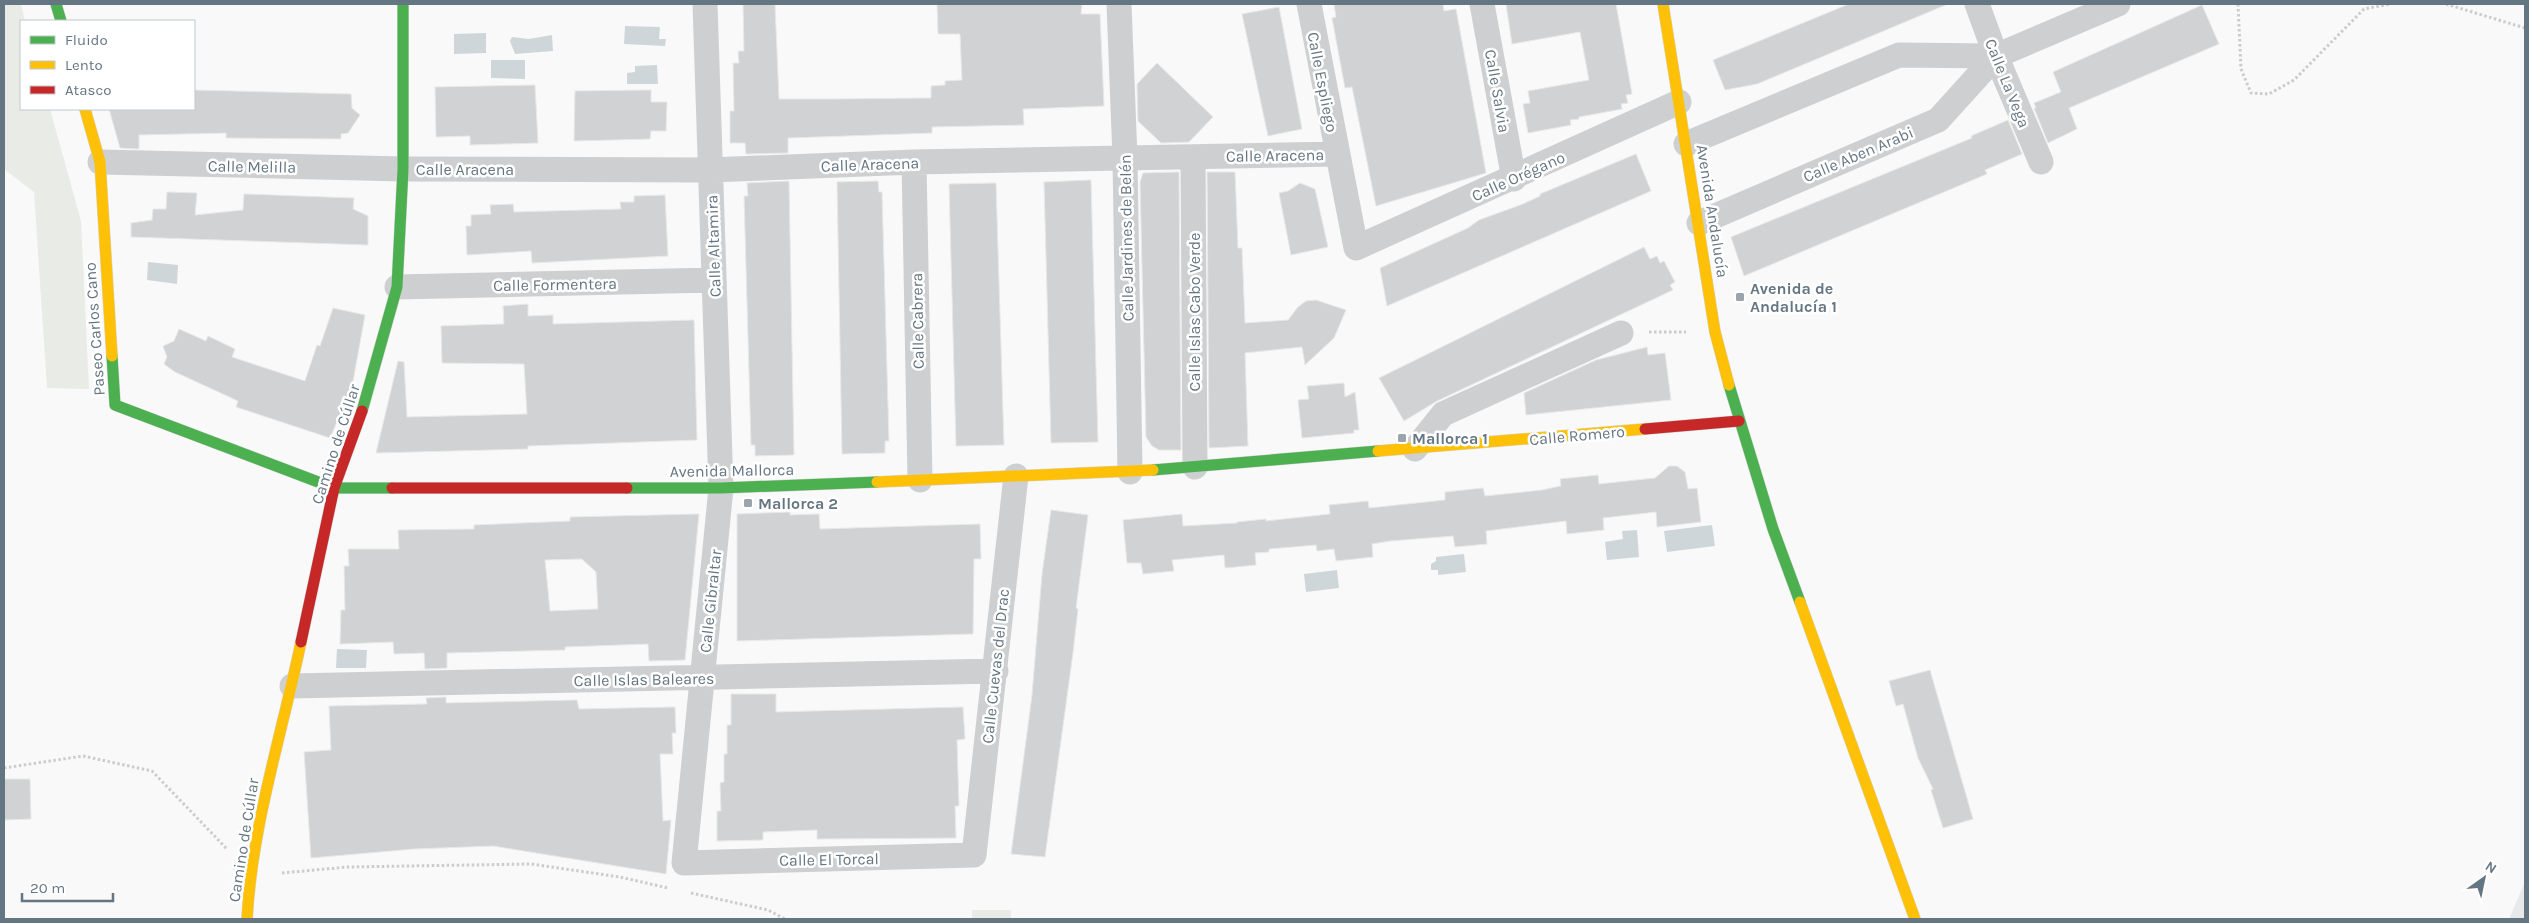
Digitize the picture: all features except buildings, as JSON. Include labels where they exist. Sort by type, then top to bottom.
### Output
[{"type":"street","points":[[56,4],[61,20]]},
{"type":"street","name":"Camino de Cúllar","points":[[248,919],[252,876],[265,798],[292,686],[334,488],[370,390],[397,287],[404,169],[403,4]]},
{"type":"street","name":"Calle Altamira","points":[[705,4],[721,488]]},
{"type":"street","name":"Calle Jardines de Belén","points":[[1119,4],[1130,472]]},
{"type":"street","name":"Calle Espliego","points":[[1309,4],[1356,248]]},
{"type":"street","name":"Calle Salvia","points":[[1482,4],[1514,179]]},
{"type":"street","name":"Avenida Andalucía","points":[[1662,4],[1699,223],[1715,332],[1739,421],[1773,529],[1915,919]]},
{"type":"street","name":"Calle La Vega","points":[[1977,4],[1996,56],[2041,162]]},
{"type":"street","name":"Calle Aben Arabi","points":[[1686,144],[1899,55],[1996,56],[2118,4]]},
{"type":"street","name":"Calle Aben Arabi","points":[[1699,223],[1938,120],[1996,56]]},
{"type":"street","name":"Calle Orégano","points":[[1356,248],[1514,179],[1679,102]]},
{"type":"street","name":"Paseo Carlos Cano","points":[[85,110],[100,162],[115,405],[334,488]]},
{"type":"street","name":"Calle Aracena","points":[[404,169],[710,170],[914,162],[1337,154]]},
{"type":"street","name":"Calle Islas Cabo Verde","points":[[1193,157],[1195,467]]},
{"type":"street","name":"Calle Melilla","points":[[100,162],[404,169]]},
{"type":"street","name":"Calle Cabrera","points":[[914,162],[920,480]]},
{"type":"street","name":"Calle Formentera","points":[[397,287],[714,280]]},
{"type":"street","points":[[1415,449],[1443,414],[1621,332]]},
{"type":"street","name":"Calle Romero","points":[[1130,472],[1739,421]]},
{"type":"street","name":"Avenida Mallorca","points":[[334,488],[721,488],[1130,472]]},
{"type":"street","name":"Calle Cuevas del Drac","points":[[974,855],[996,671],[1016,476]]},
{"type":"street","name":"Calle Gibraltar","points":[[684,863],[721,488]]},
{"type":"street","name":"Calle Islas Baleares","points":[[292,686],[996,671]]},
{"type":"street","name":"Calle El Torcal","points":[[684,863],[974,855]]},
{"type":"path","points":[[2238,4],[2241,69],[2251,92],[2269,94],[2294,80],[2364,9],[2390,4]]},
{"type":"path","points":[[2446,4],[2525,28]]},
{"type":"path","points":[[1621,332],[1715,332]]},
{"type":"path","points":[[4,768],[83,756],[152,771],[252,876],[348,867],[531,864],[620,877],[676,889]]},
{"type":"path","points":[[685,891],[768,910],[785,919]]},
{"type":"shaded area","points":[[4,4],[21,4],[25,20],[20,20],[20,110],[50,110],[81,221],[89,389],[47,388],[34,192],[4,169]]},
{"type":"shaded area","points":[[625,26],[660,27],[659,39],[666,39],[665,46],[624,44]]},
{"type":"shaded area","points":[[486,33],[486,53],[454,54],[454,34]]},
{"type":"shaded area","points":[[552,35],[553,51],[515,54],[510,41],[512,37],[529,39]]},
{"type":"shaded area","points":[[491,60],[525,60],[525,79],[491,78]]},
{"type":"shaded area","points":[[657,65],[658,84],[627,84],[627,73],[635,72],[635,66]]},
{"type":"shaded area","points":[[148,262],[178,265],[177,284],[147,280]]},
{"type":"shaded area","points":[[1712,525],[1715,546],[1667,552],[1664,531]]},
{"type":"shaded area","points":[[1637,530],[1639,557],[1607,560],[1605,542],[1623,539],[1622,531]]},
{"type":"shaded area","points":[[1464,554],[1466,572],[1438,575],[1438,570],[1431,570],[1431,564],[1436,561],[1436,557]]},
{"type":"shaded area","points":[[1337,570],[1339,588],[1306,592],[1304,574]]},
{"type":"shaded area","points":[[337,649],[367,650],[366,668],[336,668]]},
{"type":"shaded area","points":[[2525,882],[2525,919],[2509,919]]},
{"type":"shaded area","points":[[972,910],[1011,910],[1011,919],[972,919]]},
{"type":"traffic: fast","points":[[56,4],[61,20]]},
{"type":"traffic: fast","points":[[362,411],[397,287],[403,169],[403,4]]},
{"type":"traffic: fast","points":[[112,356],[115,405],[334,488],[392,488]]},
{"type":"traffic: fast","points":[[1729,385],[1773,529],[1800,602]]},
{"type":"traffic: fast","points":[[1153,470],[1378,451]]},
{"type":"traffic: fast","points":[[627,488],[721,488],[877,482]]},
{"type":"traffic: slow","points":[[1663,4],[1715,332],[1729,385]]},
{"type":"traffic: slow","points":[[85,110],[100,162],[112,356]]},
{"type":"traffic: slow","points":[[1378,451],[1645,429]]},
{"type":"traffic: slow","points":[[877,482],[1153,470]]},
{"type":"traffic: slow","points":[[1800,602],[1915,919]]},
{"type":"traffic: slow","points":[[247,919],[250,884],[261,814],[301,642]]},
{"type":"traffic: jam","points":[[301,642],[334,488],[362,411]]},
{"type":"traffic: jam","points":[[1645,429],[1739,421]]},
{"type":"traffic: jam","points":[[392,488],[627,488]]},
{"type":"place","name":"Avenida de Andalucía 1","points":[[1740,297]]},
{"type":"place","name":"Mallorca 1","points":[[1402,438]]},
{"type":"place","name":"Mallorca 2","points":[[748,503]]}]
